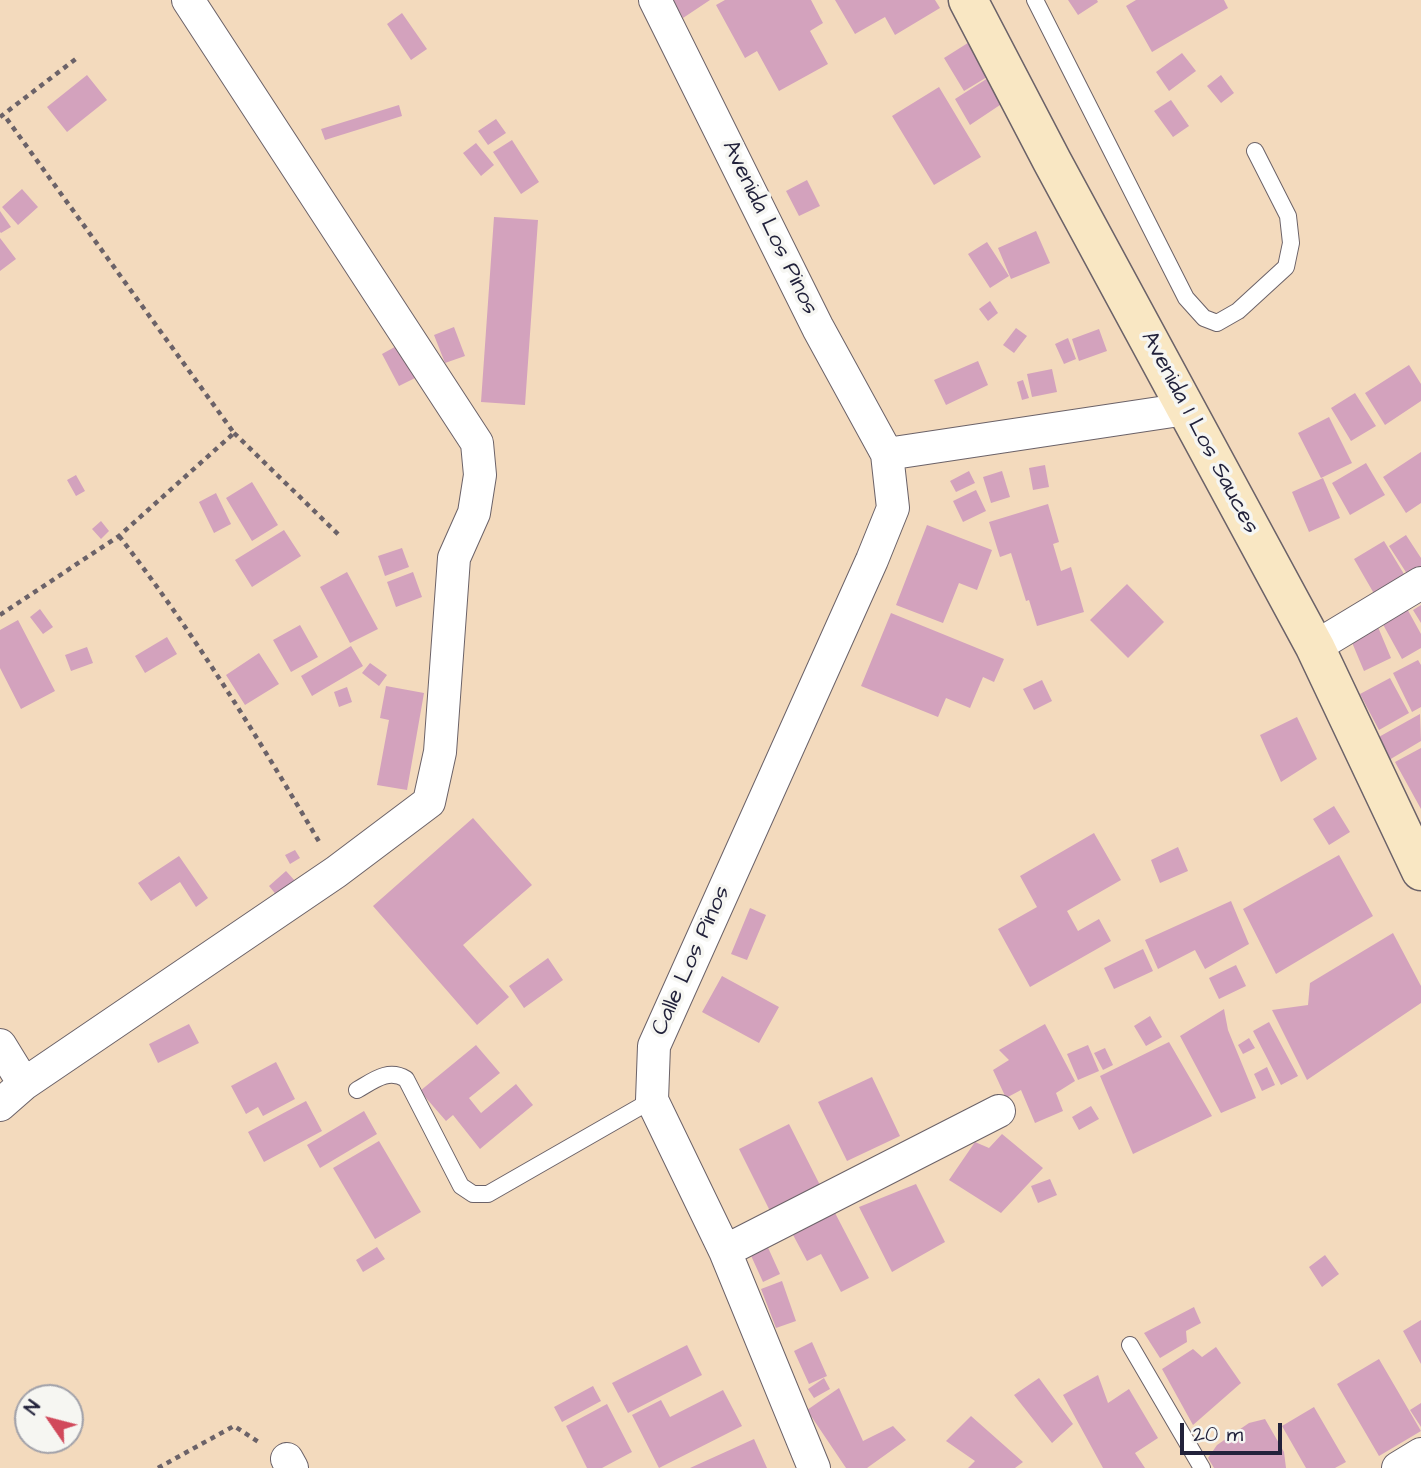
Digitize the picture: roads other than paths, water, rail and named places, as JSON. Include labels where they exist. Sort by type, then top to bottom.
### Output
[{"type":"street","points":[[0,1105],[23,1084],[336,872],[429,802],[440,752],[454,558],[474,513],[480,475],[477,443],[188,0]]},
{"type":"street","name":"Avenida Los Pinos","points":[[655,0],[818,328],[887,454]]},
{"type":"street","name":"Avenida 1 Los Sauces","points":[[968,0],[1315,647],[1421,871]]},
{"type":"street","points":[[887,454],[1186,410]]},
{"type":"street","name":"Calle Los Pinos","points":[[814,1468],[725,1251],[652,1100],[654,1046],[872,561],[892,508],[887,454]]},
{"type":"street","points":[[1315,647],[1421,583]]},
{"type":"street","points":[[0,1045],[23,1084]]},
{"type":"street","points":[[725,1251],[999,1111]]},
{"type":"street","points":[[1398,1468],[1421,1454]]},
{"type":"lane","points":[[1035,0],[1186,298],[1205,318],[1217,323],[1238,311],[1286,267],[1291,243],[1288,216],[1255,151]]},
{"type":"lane","points":[[356,1090],[389,1073],[396,1073],[406,1079],[461,1186],[473,1194],[488,1194],[652,1100]]},
{"type":"lane","points":[[1130,1345],[1202,1468]]}]
